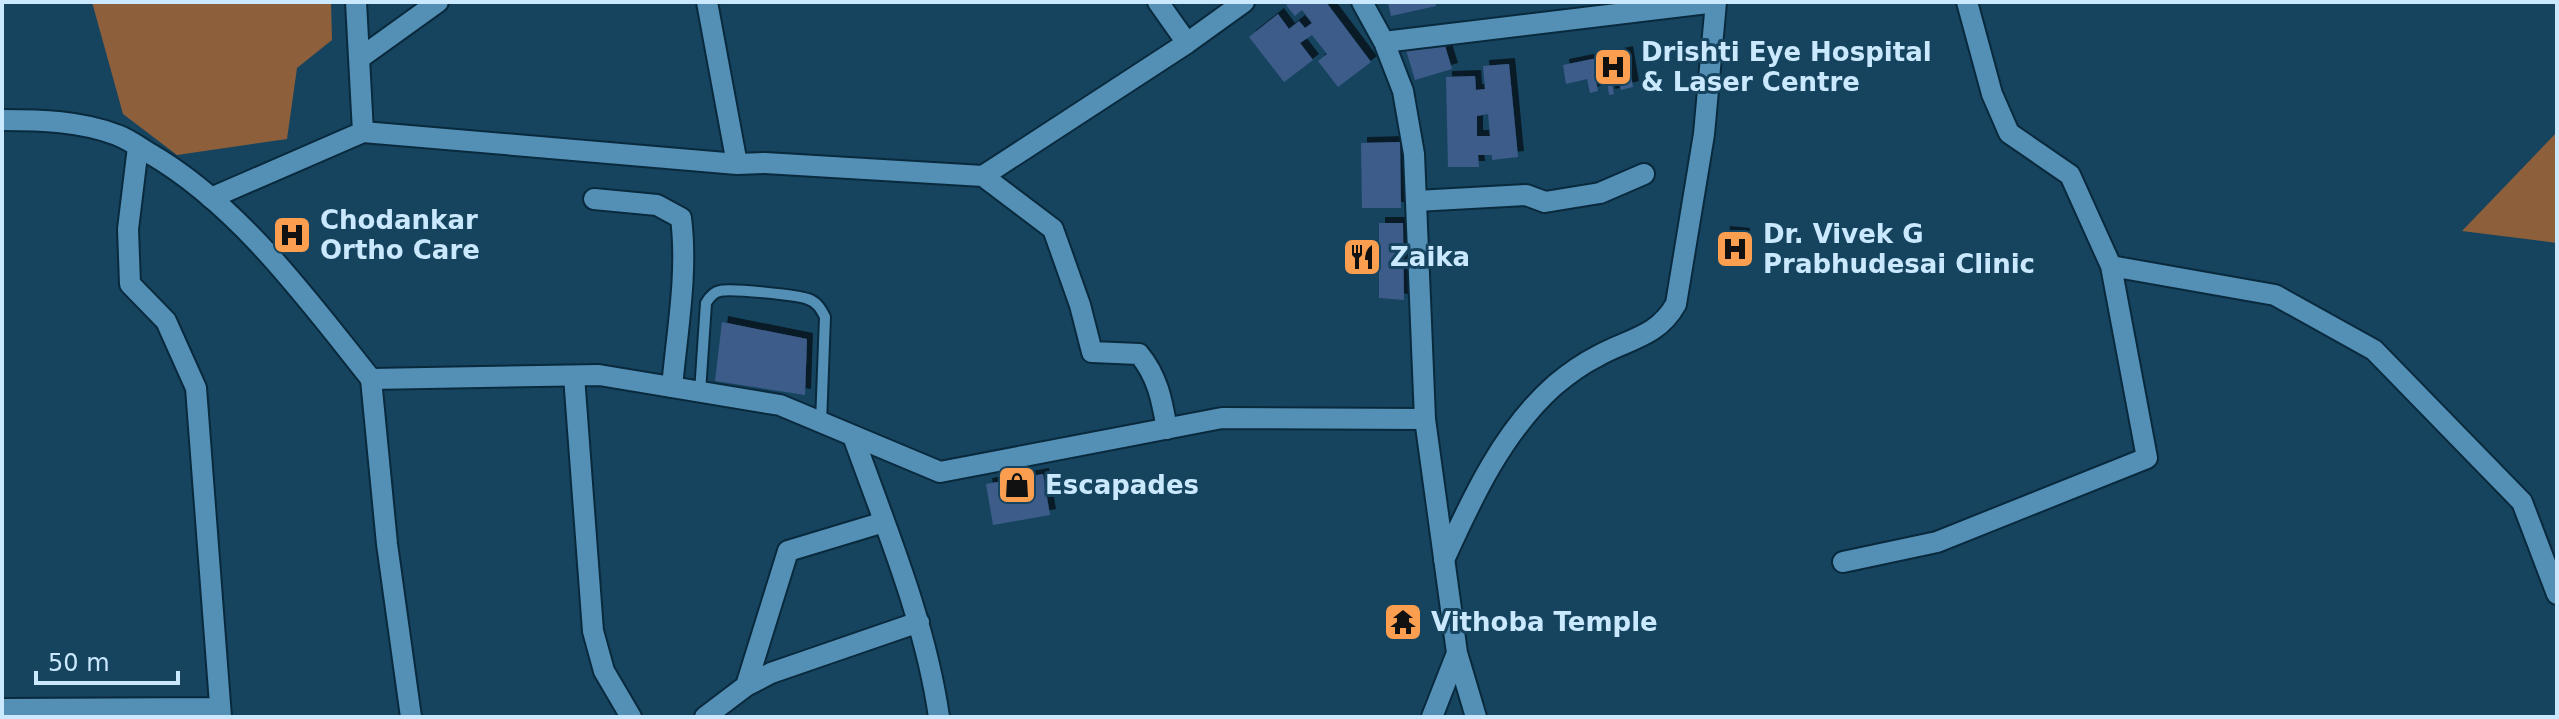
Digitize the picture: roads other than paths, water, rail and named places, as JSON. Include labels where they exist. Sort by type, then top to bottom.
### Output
[{"type":"street","points":[[356,2],[363,132]]},
{"type":"street","points":[[360,58],[438,2]]},
{"type":"street","points":[[707,2],[737,164]]},
{"type":"street","points":[[1158,2],[1187,43]]},
{"type":"street","points":[[983,176],[1187,43],[1244,2]]},
{"type":"street","points":[[1362,2],[1384,42],[1403,91],[1414,154],[1425,419],[1457,653],[1476,717]]},
{"type":"street","points":[[1384,42],[1716,2],[1704,134],[1676,304],[1669,318],[1655,330],[1596,357],[1556,384],[1515,429],[1472,499],[1444,560]]},
{"type":"street","points":[[1843,562],[1937,542],[2147,458],[2111,266],[2070,175],[2009,133],[1992,94],[1967,2]]},
{"type":"street","points":[[2,120],[74,123],[118,135],[168,164],[211,198],[289,276],[371,379],[387,544],[411,717]]},
{"type":"street","points":[[211,198],[363,132],[737,164],[983,176],[1053,229],[1080,305],[1092,352],[1139,354],[1160,388],[1167,429]]},
{"type":"street","points":[[2,709],[220,712],[196,388],[166,321],[130,284],[128,229],[138,147]]},
{"type":"street","points":[[1416,201],[1526,195],[1545,202],[1600,193],[1644,174]]},
{"type":"street","points":[[594,199],[657,205],[681,218],[684,238],[672,387]]},
{"type":"street","points":[[2111,266],[2275,295],[2374,350],[2522,502],[2557,594]]},
{"type":"street","points":[[371,379],[599,375],[780,405],[940,472],[1222,418],[1425,419]]},
{"type":"street","points":[[574,376],[593,631],[604,671],[631,717]]},
{"type":"street","points":[[853,436],[919,622],[934,679],[939,717]]},
{"type":"street","points":[[746,686],[788,551],[884,522]]},
{"type":"street","points":[[705,717],[746,686],[783,669],[919,622]]},
{"type":"street","points":[[1432,717],[1457,653]]},
{"type":"lane","points":[[700,392],[706,303],[710,296],[720,291],[731,291],[809,299],[820,307],[825,317],[821,423]]},
{"type":"place","name":"Drishti Eye Hospital & Laser Centre","points":[[1613,67]]},
{"type":"place","name":"Chodankar Ortho Care","points":[[292,235]]},
{"type":"place","name":"Dr. Vivek G Prabhudesai Clinic","points":[[1735,249]]},
{"type":"place","name":"Zaika","points":[[1362,257]]},
{"type":"place","name":"Escapades","points":[[1017,485]]},
{"type":"place","name":"Vithoba Temple","points":[[1403,622]]}]
